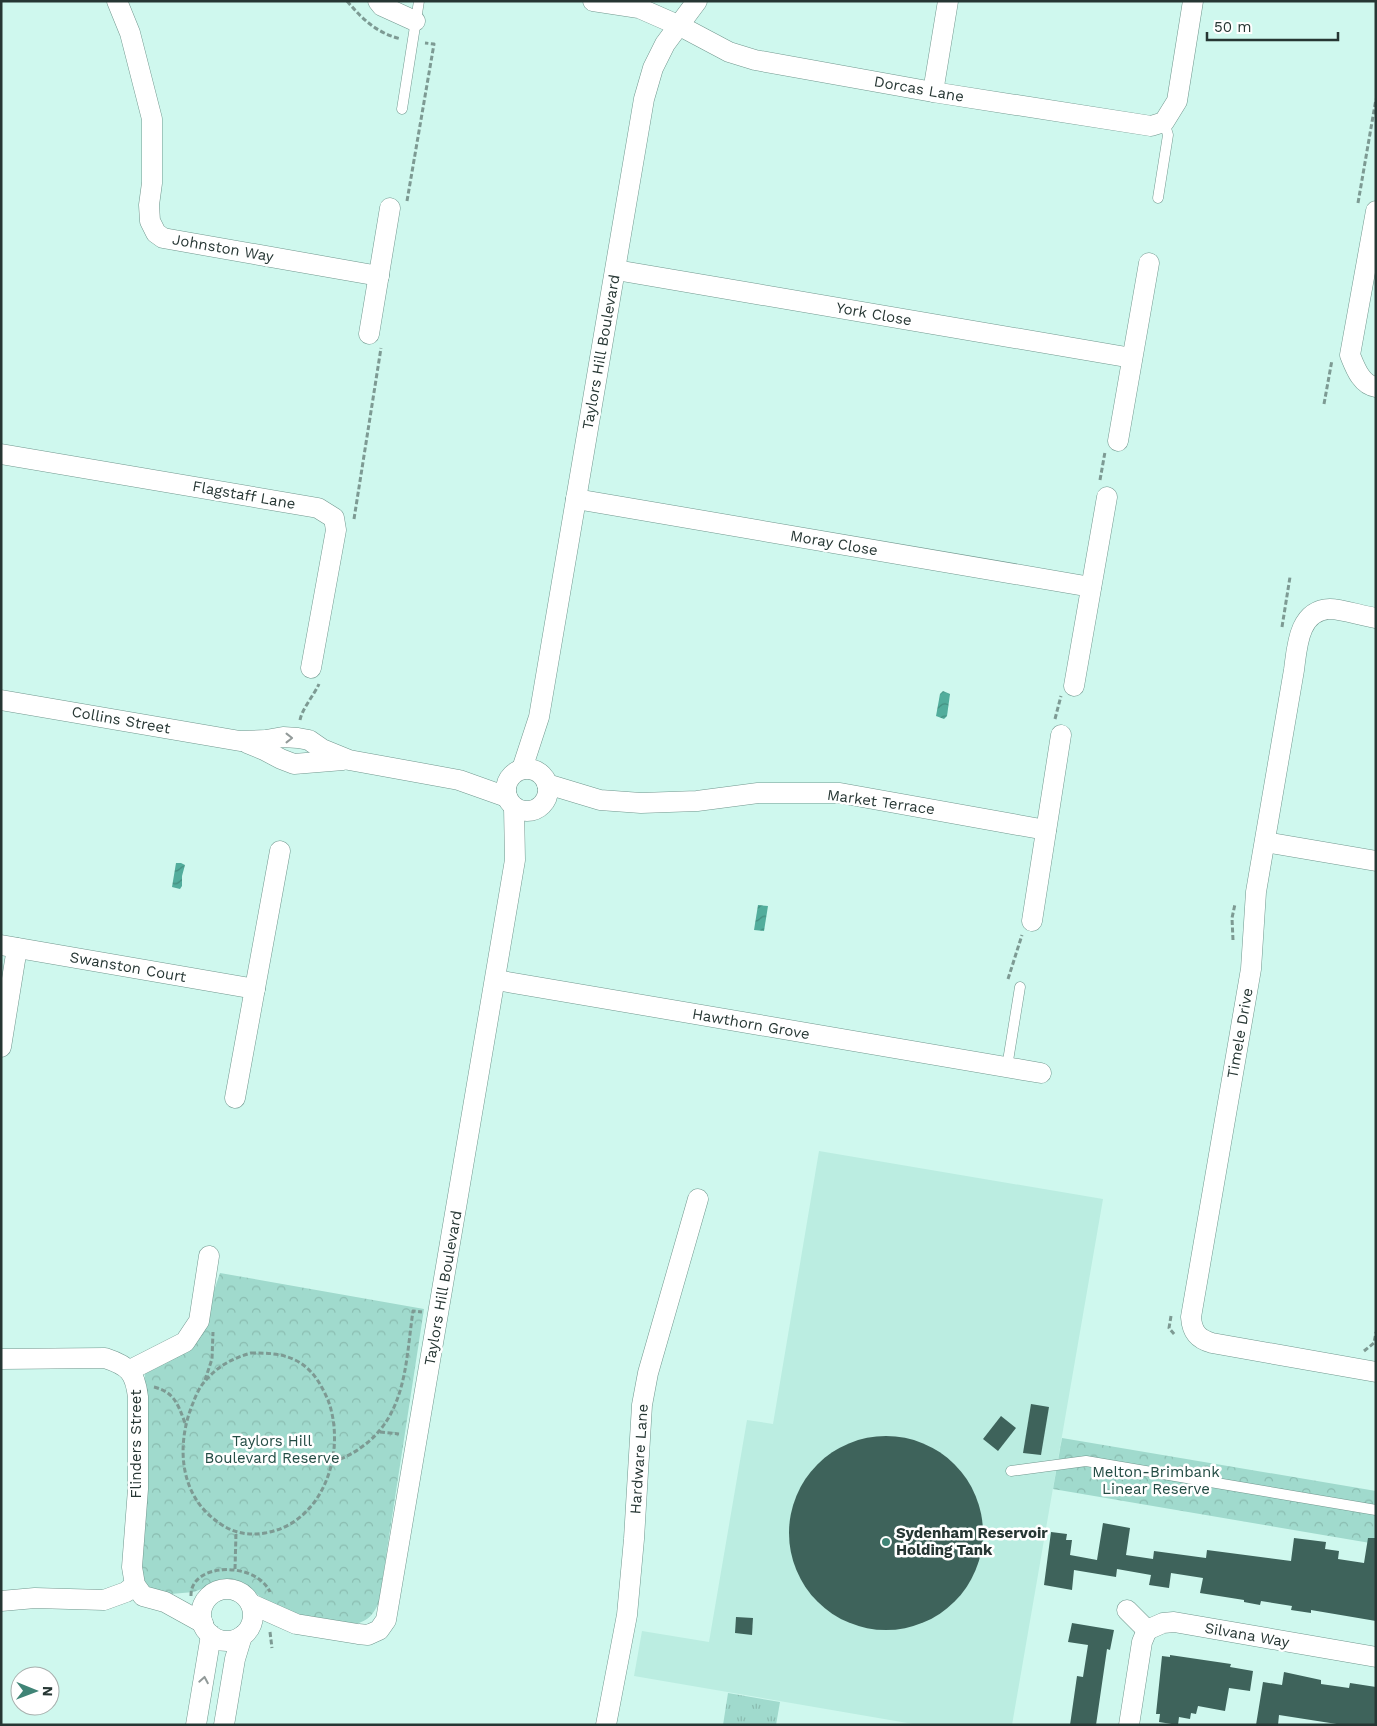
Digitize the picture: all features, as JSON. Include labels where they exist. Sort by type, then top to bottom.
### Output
[{"type":"street","name":"Johnston Way","points":[[117,1],[130,33],[152,119],[152,183],[149,205],[150,221],[156,233],[163,238],[379,276]]},
{"type":"street","points":[[378,1],[382,6],[417,11]]},
{"type":"street","name":"Dorcas Lane","points":[[593,1],[639,8],[680,26],[729,52],[754,60],[932,92],[1151,126],[1164,122]]},
{"type":"street","name":"Taylors Hill Boulevard","points":[[251,1604],[296,1624],[368,1635],[379,1630],[386,1620],[644,99],[652,68],[665,44],[697,1]]},
{"type":"street","points":[[932,92],[948,1]]},
{"type":"street","points":[[1164,122],[1177,101],[1193,1]]},
{"type":"street","points":[[376,338],[379,276],[398,209]]},
{"type":"street","points":[[1376,211],[1350,355],[1356,372],[1370,386],[1376,387]]},
{"type":"street","points":[[1118,441],[1149,263]]},
{"type":"street","name":"York Close","points":[[616,270],[1132,358]]},
{"type":"street","name":"Flagstaff Lane","points":[[1,454],[318,508],[334,518],[336,530],[316,674]]},
{"type":"street","points":[[1074,686],[1091,587],[1103,492]]},
{"type":"street","name":"Moray Close","points":[[576,499],[1091,587]]},
{"type":"street","name":"Timele Drive","points":[[1376,618],[1328,609],[1314,614],[1303,625],[1298,640],[1256,892],[1251,969],[1191,1317],[1191,1327],[1196,1335],[1212,1343],[1376,1372]]},
{"type":"street","name":"Collins Street","points":[[1,700],[240,741],[294,764],[349,760]]},
{"type":"street","points":[[1032,922],[1061,735]]},
{"type":"street","name":"Collins Street","points":[[240,741],[283,737],[298,738],[309,740],[322,749],[349,760],[459,780],[527,789]]},
{"type":"street","name":"Market Terrace","points":[[527,789],[595,799],[641,803],[697,801],[758,793],[840,793],[1046,830]]},
{"type":"street","points":[[1265,842],[1376,861]]},
{"type":"street","points":[[235,1098],[280,851]]},
{"type":"street","points":[[1,1047],[9,947]]},
{"type":"street","name":"Swanston Court","points":[[9,947],[255,989]]},
{"type":"street","name":"Hawthorn Grove","points":[[496,980],[1041,1073]]},
{"type":"street","name":"Hardware Lane","points":[[606,1725],[627,1615],[634,1539],[642,1404],[651,1363],[698,1199]]},
{"type":"street","points":[[133,1376],[185,1342],[199,1321],[209,1256]]},
{"type":"street","name":"Flinders Street","points":[[1,1359],[106,1358],[120,1363],[133,1376],[138,1397],[138,1489],[132,1567],[135,1584]]},
{"type":"street","points":[[1,1601],[35,1598],[104,1600],[126,1592],[135,1584],[143,1596],[165,1602],[226,1641],[245,1633]]},
{"type":"street","points":[[196,1725],[207,1629],[202,1607],[206,1600],[218,1590],[233,1589],[241,1592],[251,1604],[253,1618],[235,1659],[224,1725]]},
{"type":"street","points":[[165,1602],[191,1599],[206,1600]]},
{"type":"street","points":[[1127,1610],[1147,1630],[1142,1642],[1129,1725]]},
{"type":"street","name":"Silvana Way","points":[[1147,1630],[1163,1623],[1174,1622],[1376,1657]]},
{"type":"street","name":"Taylors Hill Boulevard","points":[[245,1633],[296,1624]]},
{"type":"lane","points":[[402,108],[417,11]]},
{"type":"lane","points":[[1158,198],[1168,135],[1164,122]]},
{"type":"lane","points":[[1007,1067],[1019,993]]},
{"type":"lane","points":[[1011,1471],[1086,1461],[1376,1510]]},
{"type":"path","points":[[347,1],[360,17],[375,28],[398,38],[434,44],[398,209]]},
{"type":"path","points":[[353,523],[376,338]]},
{"type":"path","points":[[1103,492],[1107,439],[1118,441]]},
{"type":"path","points":[[298,738],[301,713],[313,696],[316,674]]},
{"type":"path","points":[[1019,993],[1006,996],[1009,975],[1022,935],[1024,920],[1032,922]]},
{"type":"path","points":[[333,1461],[343,1459],[380,1432],[394,1409],[402,1388],[413,1311],[438,1315]]},
{"type":"path","points":[[251,1353],[274,1353],[296,1360],[322,1384],[332,1412],[335,1433],[333,1461],[318,1497],[292,1523],[266,1533],[236,1533],[216,1521],[192,1494],[184,1469],[182,1449],[186,1424],[196,1395],[204,1381],[223,1364],[251,1353]]},
{"type":"path","points":[[133,1376],[164,1390],[178,1404],[186,1424]]},
{"type":"path","points":[[235,1569],[236,1533]]},
{"type":"shaded area","points":[[819,1151],[1103,1199],[1012,1725],[919,1725],[634,1676],[642,1631],[709,1642],[747,1420],[773,1424]]},
{"type":"green space","name":"Taylors Hill Boulevard Reserve","points":[[220,1273],[424,1309],[379,1602],[370,1616],[360,1623],[355,1624],[299,1616],[263,1599],[244,1583],[234,1580],[221,1581],[194,1592],[159,1595],[147,1588],[139,1576],[145,1373],[202,1326]]},
{"type":"green space","name":"Melton-Brimbank Linear Reserve","points":[[1062,1438],[1376,1491],[1376,1544],[1053,1489]]},
{"type":"green space","points":[[728,1693],[780,1702],[776,1725],[723,1725]]},
{"type":"water","points":[[943,691],[950,694],[947,716],[944,719],[936,716],[940,694]]},
{"type":"water","points":[[176,863],[185,865],[180,889],[172,887]]},
{"type":"water","points":[[758,905],[768,906],[764,931],[754,930]]},
{"type":"building","points":[[1031,1404],[1049,1407],[1041,1455],[1023,1453]]},
{"type":"building","points":[[1001,1416],[1016,1428],[998,1451],[983,1439]]},
{"type":"building","name":"Sydenham Reservoir Holding Tank","points":[[886,1436],[905,1438],[923,1443],[940,1452],[955,1464],[967,1479],[976,1496],[981,1514],[983,1533],[981,1552],[976,1570],[967,1587],[955,1602],[940,1614],[923,1623],[905,1628],[886,1630],[867,1628],[849,1623],[832,1614],[817,1602],[805,1587],[796,1570],[791,1552],[789,1533],[791,1514],[796,1496],[805,1479],[817,1464],[832,1452],[849,1443],[867,1438]]},
{"type":"building","points":[[1103,1523],[1130,1528],[1126,1555],[1153,1559],[1154,1551],[1206,1558],[1207,1550],[1291,1561],[1294,1538],[1326,1542],[1325,1549],[1339,1551],[1338,1559],[1364,1563],[1368,1538],[1376,1538],[1376,1621],[1311,1610],[1311,1613],[1291,1610],[1292,1606],[1261,1601],[1260,1605],[1244,1602],[1244,1600],[1200,1593],[1203,1578],[1171,1573],[1169,1588],[1149,1585],[1151,1575],[1117,1569],[1116,1577],[1074,1570],[1072,1590],[1044,1585],[1051,1532],[1067,1534],[1066,1540],[1072,1540],[1070,1555],[1097,1560]]},
{"type":"building","points":[[736,1617],[753,1618],[752,1635],[735,1633]]},
{"type":"building","points":[[1072,1623],[1114,1630],[1110,1650],[1107,1649],[1096,1725],[1070,1725],[1077,1676],[1083,1677],[1088,1645],[1068,1642]]},
{"type":"building","points":[[1170,1655],[1231,1664],[1230,1667],[1253,1671],[1250,1691],[1229,1688],[1225,1711],[1198,1706],[1196,1714],[1191,1713],[1190,1719],[1179,1717],[1178,1725],[1159,1722],[1160,1714],[1156,1714],[1162,1656],[1170,1657]]},
{"type":"building","points":[[1284,1672],[1321,1680],[1321,1684],[1349,1688],[1350,1683],[1376,1687],[1376,1725],[1343,1725],[1279,1715],[1278,1725],[1256,1725],[1263,1682],[1282,1685]]},
{"type":"place","name":"Sydenham Reservoir Holding Tank","points":[[886,1542]]}]
